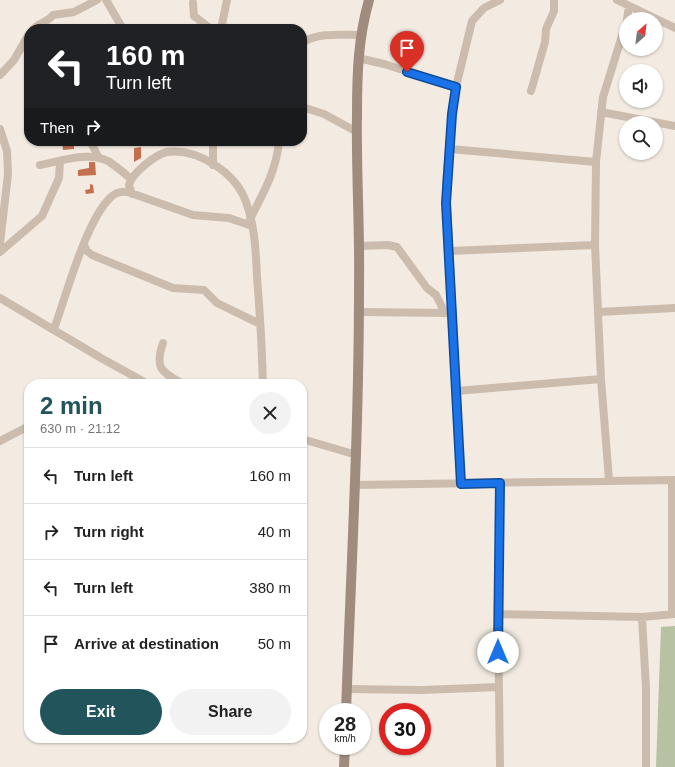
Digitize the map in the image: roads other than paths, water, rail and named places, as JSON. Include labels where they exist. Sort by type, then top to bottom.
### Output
[{"type":"street","points":[[38,24],[50,19],[53,15],[74,12],[97,0]]},
{"type":"street","points":[[106,0],[120,24]]},
{"type":"street","points":[[222,24],[227,0]]},
{"type":"street","points":[[346,703],[356,485],[359,312],[357,132],[358,58],[361,34],[369,0]]},
{"type":"street","points":[[461,484],[456,390],[449,313],[449,251],[446,203],[452,114],[456,87],[472,21],[484,8],[500,0]]},
{"type":"street","points":[[531,91],[545,42],[546,29],[554,11],[554,0]]},
{"type":"street","points":[[617,0],[675,28]]},
{"type":"street","points":[[193,3],[194,16],[204,24]]},
{"type":"street","points":[[628,12],[629,6]]},
{"type":"street","points":[[307,40],[320,37],[361,34]]},
{"type":"street","points":[[0,75],[14,60],[24,43]]},
{"type":"street","points":[[609,480],[601,379],[595,245],[596,162],[601,112],[605,91],[619,46]]},
{"type":"street","points":[[358,58],[384,64],[456,87]]},
{"type":"street","points":[[307,109],[324,114],[357,132]]},
{"type":"street","points":[[601,112],[675,126]]},
{"type":"street","points":[[0,129],[7,151],[8,174],[0,243]]},
{"type":"street","points":[[93,146],[99,158]]},
{"type":"street","points":[[213,146],[213,165]]},
{"type":"street","points":[[251,223],[270,180],[279,155],[280,146]]},
{"type":"street","points":[[450,149],[596,162]]},
{"type":"street","points":[[132,194],[129,188],[130,179],[157,155],[173,151],[190,153],[213,165],[237,184],[246,202],[256,256],[263,379]]},
{"type":"street","points":[[40,165],[90,157],[99,158],[108,161],[130,179]]},
{"type":"street","points":[[0,252],[42,216],[59,178],[60,161]]},
{"type":"street","points":[[54,329],[84,245],[96,218],[112,196],[122,192],[193,215],[228,218],[251,223]]},
{"type":"street","points":[[84,245],[92,256],[173,288],[204,290],[217,303],[260,324]]},
{"type":"street","points":[[359,246],[388,245],[397,247],[427,288],[436,295],[449,313]]},
{"type":"street","points":[[449,251],[595,245]]},
{"type":"street","points":[[0,298],[139,379]]},
{"type":"street","points":[[599,312],[675,308]]},
{"type":"street","points":[[359,312],[449,313]]},
{"type":"street","points":[[163,343],[158,361],[160,367],[166,374],[174,379]]},
{"type":"street","points":[[456,390],[601,379]]},
{"type":"street","points":[[0,441],[24,429]]},
{"type":"street","points":[[307,440],[356,455]]},
{"type":"street","points":[[356,485],[673,480],[674,614],[642,617],[498,614]]},
{"type":"street","points":[[500,483],[498,614],[500,767]]},
{"type":"street","points":[[642,617],[646,688],[646,767]]},
{"type":"street","points":[[347,689],[422,690],[499,687]]},
{"type":"street","points":[[344,767],[345,755]]}]
